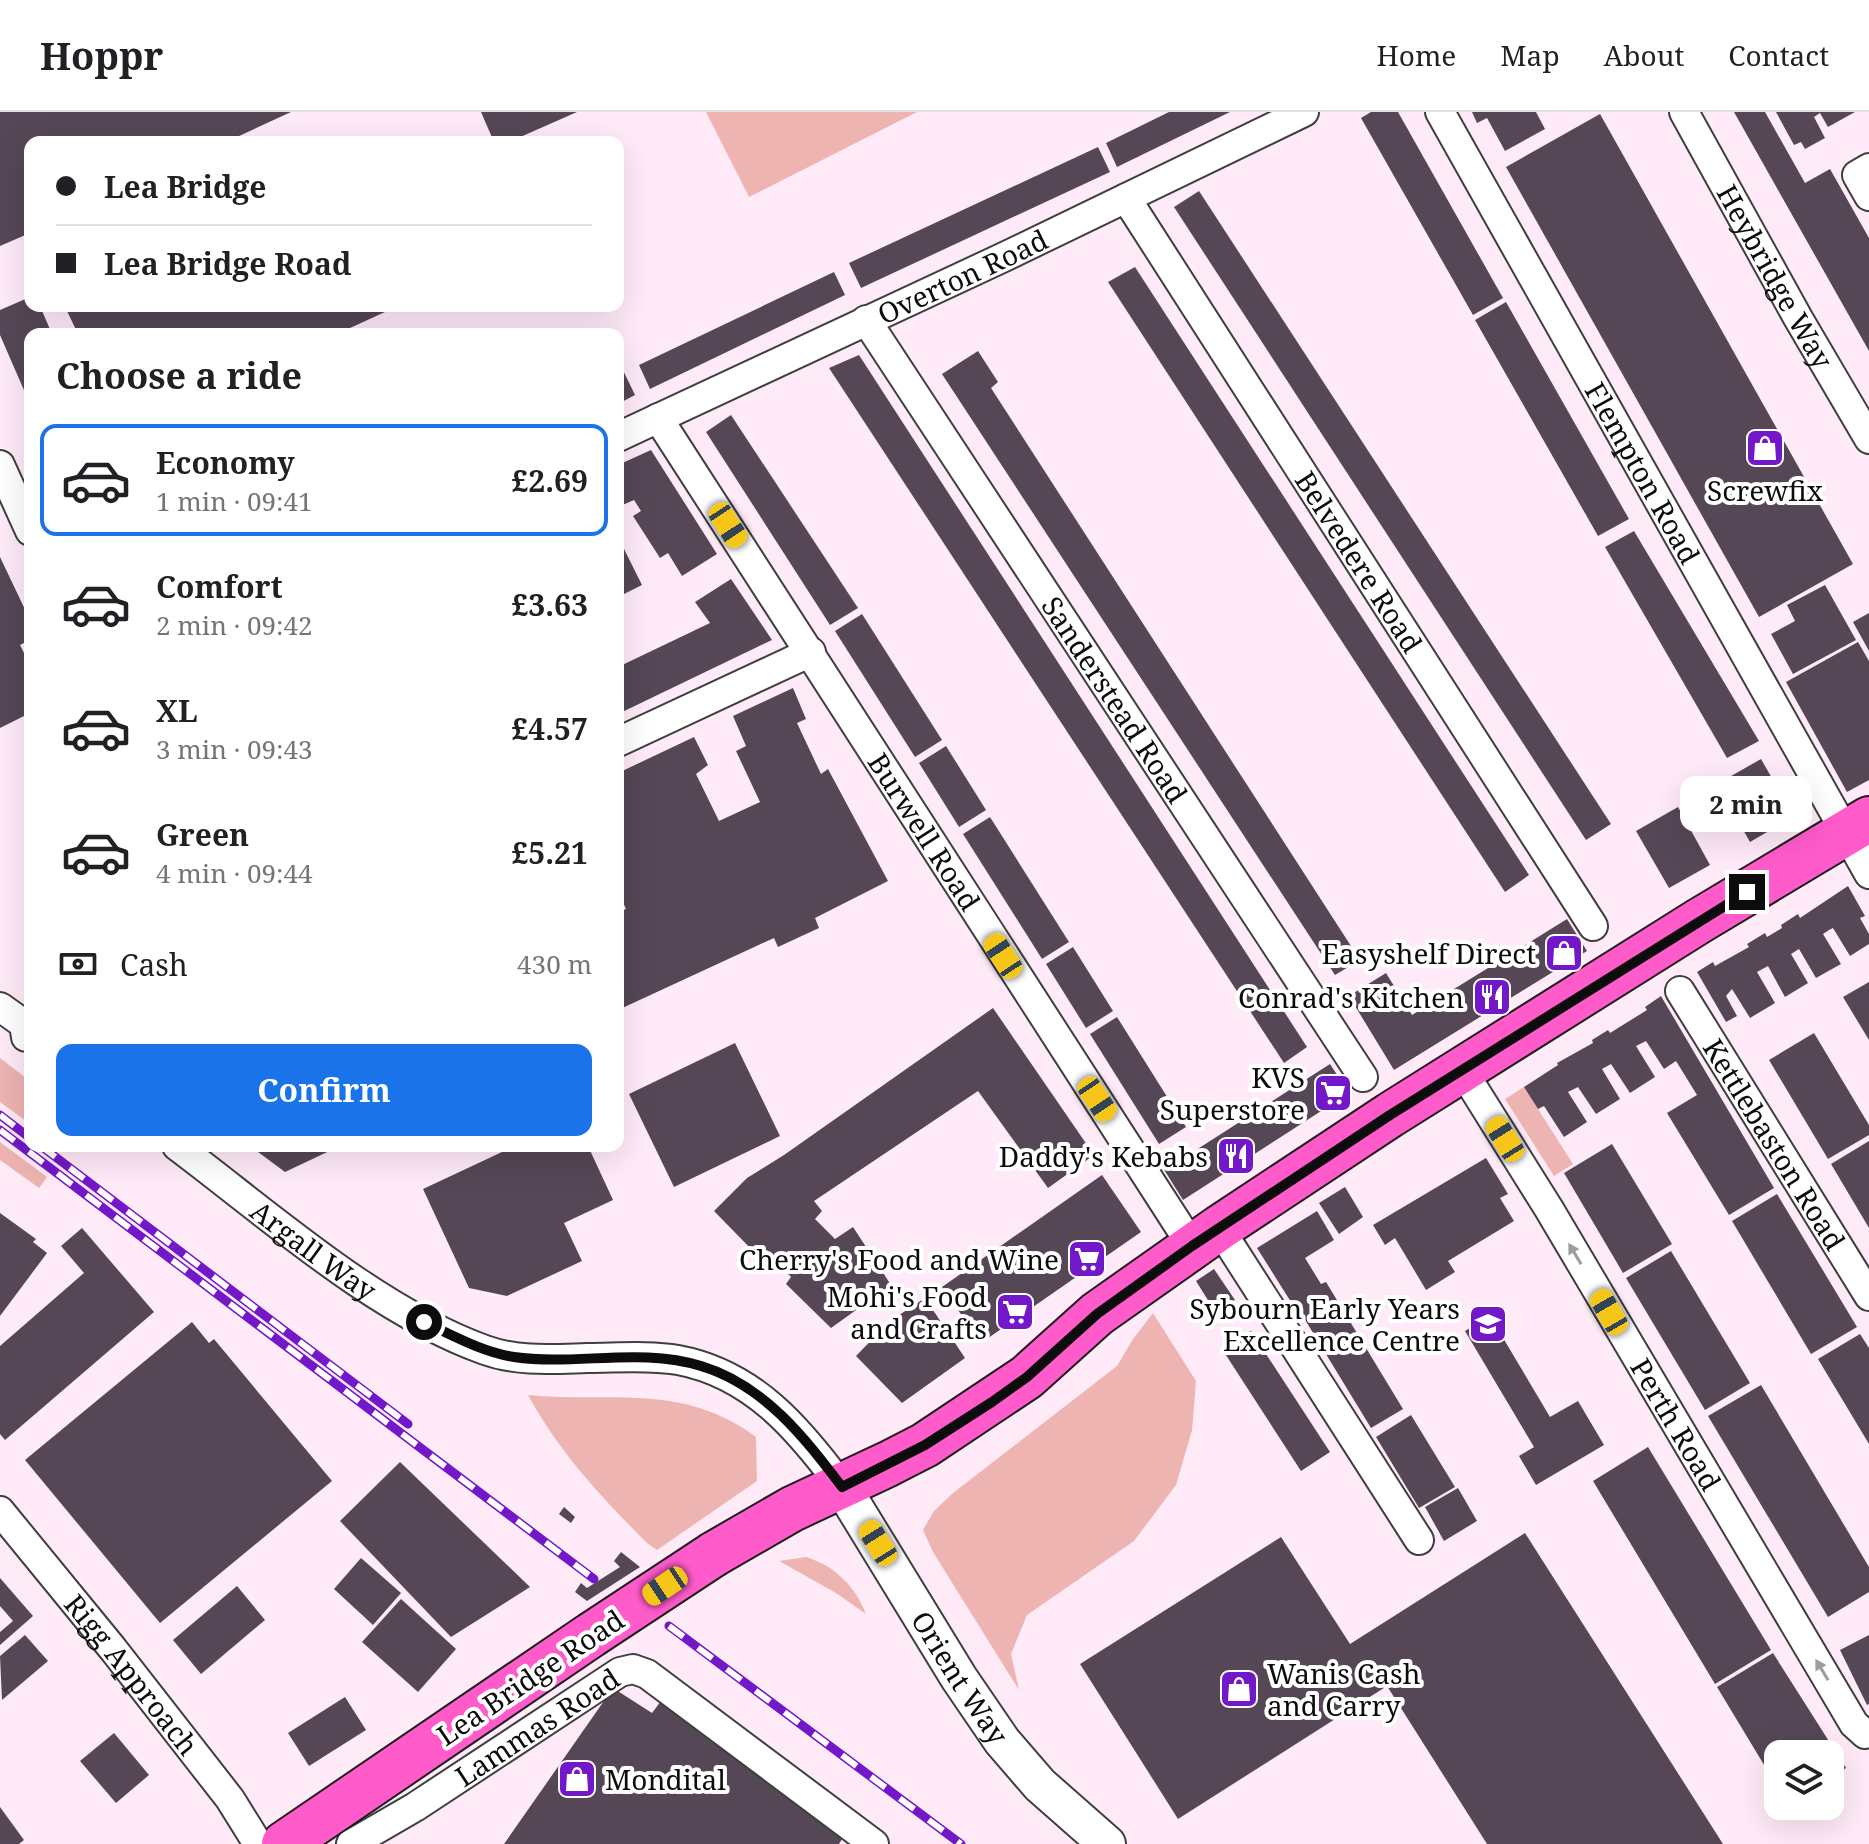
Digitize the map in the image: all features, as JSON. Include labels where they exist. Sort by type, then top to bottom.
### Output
[{"type":"main road","name":"Lea Bridge Road","points":[[284,1844],[714,1554],[792,1509],[925,1445],[992,1402],[1027,1377],[1097,1314],[1205,1237],[1462,1070],[1857,826]]},
{"type":"street","name":"Overton Road","points":[[624,434],[1304,112]]},
{"type":"street","name":"Flempton Road","points":[[1440,112],[1857,826],[1869,874]]},
{"type":"street","name":"Heybridge Way","points":[[1684,112],[1869,439]]},
{"type":"street","points":[[1869,168],[1857,175],[1869,196]]},
{"type":"street","name":"Belvedere Road","points":[[1126,198],[1593,926]]},
{"type":"street","name":"Sanderstead Road","points":[[866,320],[1363,1077]]},
{"type":"street","name":"Burwell Road","points":[[658,418],[1143,1168],[1205,1237],[1419,1540]]},
{"type":"street","points":[[0,466],[24,518]]},
{"type":"street","points":[[624,739],[811,652]]},
{"type":"street","name":"Kettlebaston Road","points":[[1680,991],[1869,1296]]},
{"type":"street","points":[[0,1007],[24,1024]]},
{"type":"street","points":[[0,1026],[12,1035],[24,1037]]},
{"type":"street","name":"Perth Road","points":[[1462,1070],[1557,1223],[1854,1724],[1867,1734]]},
{"type":"street","name":"Argall Way","points":[[185,1152],[335,1266],[424,1322],[486,1350],[512,1357],[545,1360],[675,1360],[704,1366],[732,1380],[755,1393],[796,1427],[842,1487]]},
{"type":"street","name":"Orient Way","points":[[842,1487],[959,1678],[1002,1741],[1040,1785],[1107,1844]]},
{"type":"street","name":"Rigg Approach","points":[[0,1511],[230,1799],[258,1844]]},
{"type":"street","name":"Lammas Road","points":[[351,1844],[415,1807],[620,1672],[633,1669],[647,1674],[874,1844]]},
{"type":"shaded area","points":[[706,112],[917,112],[749,197]]},
{"type":"shaded area","points":[[0,1058],[24,1076],[24,1120],[0,1102]]},
{"type":"shaded area","points":[[1524,1087],[1573,1164],[1554,1176],[1505,1099]]},
{"type":"shaded area","points":[[0,1142],[47,1177],[39,1188],[0,1160]]},
{"type":"shaded area","points":[[1153,1313],[1196,1381],[1192,1430],[1176,1485],[1134,1541],[1027,1615],[1011,1654],[1019,1690],[933,1552],[923,1530],[934,1511],[953,1493],[1117,1366]]},
{"type":"shaded area","points":[[528,1395],[646,1398],[701,1408],[756,1437],[757,1481],[657,1550],[630,1526],[582,1473],[553,1436]]},
{"type":"shaded area","points":[[806,1557],[843,1578],[866,1614],[779,1561]]},
{"type":"building","points":[[0,112],[291,112],[239,136],[24,136],[24,236],[0,246]]},
{"type":"building","points":[[481,112],[577,112],[523,136],[491,136]]},
{"type":"building","points":[[1169,112],[1230,112],[1117,167],[1106,143]]},
{"type":"building","points":[[1371,112],[1398,112],[1503,298],[1473,315],[1361,118]]},
{"type":"building","points":[[1472,112],[1536,112],[1545,129],[1505,151],[1487,118],[1477,123]]},
{"type":"building","points":[[1734,112],[1765,112],[1805,183],[1830,169],[1869,238],[1869,351]]},
{"type":"building","points":[[1776,112],[1855,112],[1828,127],[1820,113],[1814,117],[1825,138],[1805,149],[1801,142],[1794,145]]},
{"type":"building","points":[[1600,114],[1853,564],[1759,617],[1506,167]]},
{"type":"building","points":[[1098,147],[1110,172],[861,288],[849,263]]},
{"type":"building","points":[[1199,191],[1611,824],[1586,840],[1174,207]]},
{"type":"building","points":[[1135,267],[1529,875],[1505,892],[1108,282]]},
{"type":"building","points":[[834,272],[845,295],[650,389],[639,365]]},
{"type":"building","points":[[24,300],[24,312],[43,312],[49,328],[24,328],[24,390],[0,335],[0,310]]},
{"type":"building","points":[[1506,302],[1629,519],[1598,536],[1475,320]]},
{"type":"building","points":[[67,312],[385,312],[350,328],[75,328]]},
{"type":"building","points":[[978,351],[998,382],[991,388],[1360,960],[1335,975],[942,374]]},
{"type":"building","points":[[859,355],[1307,1047],[1284,1063],[829,368]]},
{"type":"building","points":[[624,372],[635,395],[624,401]]},
{"type":"building","points":[[731,415],[858,608],[830,625],[706,432]]},
{"type":"building","points":[[651,450],[717,554],[682,576],[668,553],[660,558],[633,516],[641,511],[634,500],[624,504],[624,462]]},
{"type":"building","points":[[1634,531],[1759,741],[1727,758],[1605,547]]},
{"type":"building","points":[[624,549],[642,585],[624,594]]},
{"type":"building","points":[[0,557],[24,607],[24,643],[20,645],[24,653],[24,716],[0,728]]},
{"type":"building","points":[[731,579],[772,640],[624,711],[624,664],[710,623],[695,602]]},
{"type":"building","points":[[1825,585],[1856,640],[1793,674],[1771,634],[1795,621],[1787,605]]},
{"type":"building","points":[[1869,613],[1869,651],[1853,622]]},
{"type":"building","points":[[862,614],[942,740],[915,757],[835,631]]},
{"type":"building","points":[[1858,642],[1869,661],[1869,780],[1847,792],[1786,682]]},
{"type":"building","points":[[793,688],[806,719],[797,723],[821,774],[828,769],[888,881],[815,918],[819,928],[778,947],[774,938],[624,1007],[624,770],[694,737],[708,765],[696,774],[719,821],[760,802],[736,751],[746,746],[733,716]]},
{"type":"building","points":[[946,746],[986,810],[959,827],[919,763]]},
{"type":"building","points":[[1761,759],[1781,794],[1794,786],[1811,814],[1796,822],[1793,817],[1750,842],[1717,784]]},
{"type":"building","points":[[1678,807],[1710,865],[1669,888],[1636,831]]},
{"type":"building","points":[[990,817],[1069,942],[1042,959],[963,834]]},
{"type":"building","points":[[1848,886],[1865,916],[1860,918],[1869,934],[1869,944],[1850,956],[1833,928],[1829,930],[1823,934],[1841,964],[1816,978],[1799,949],[1791,954],[1808,983],[1785,997],[1768,966],[1757,972],[1775,1003],[1750,1018],[1732,989],[1726,996],[1737,1016],[1726,1022],[1697,972],[1749,947],[1747,944],[1765,933],[1767,937],[1798,914],[1800,918]]},
{"type":"building","points":[[1567,919],[1587,951],[1394,1070],[1349,996],[1386,973],[1412,1015]]},
{"type":"building","points":[[1073,947],[1113,1011],[1086,1028],[1046,964]]},
{"type":"building","points":[[1869,982],[1869,1040],[1843,997]]},
{"type":"building","points":[[1661,996],[1774,1188],[1729,1215],[1667,1113],[1697,1095],[1676,1061],[1664,1069],[1646,1041],[1636,1046],[1655,1077],[1630,1093],[1611,1064],[1602,1069],[1620,1099],[1596,1114],[1578,1087],[1568,1092],[1587,1122],[1564,1137],[1544,1106],[1538,1109],[1524,1087],[1557,1063],[1593,1043],[1592,1040],[1608,1030],[1610,1033],[1647,1010],[1645,1007]]},
{"type":"building","points":[[993,1008],[1094,1155],[1048,1188],[978,1091],[814,1201],[822,1211],[815,1219],[835,1239],[853,1227],[891,1285],[831,1328],[786,1284],[791,1277],[767,1250],[757,1255],[714,1211],[747,1178]]},
{"type":"building","points":[[1117,1017],[1186,1127],[1159,1144],[1090,1034]]},
{"type":"building","points":[[1814,1033],[1869,1125],[1869,1135],[1828,1159],[1769,1060]]},
{"type":"building","points":[[735,1043],[780,1136],[674,1187],[629,1094]]},
{"type":"building","points":[[1330,1064],[1349,1093],[1183,1200],[1158,1160],[1176,1149],[1182,1159]]},
{"type":"building","points":[[1869,1141],[1869,1228],[1831,1164]]},
{"type":"building","points":[[1612,1144],[1672,1244],[1623,1273],[1564,1173]]},
{"type":"building","points":[[258,1152],[327,1152],[285,1172]]},
{"type":"building","points":[[502,1152],[591,1152],[613,1200],[564,1223],[582,1261],[507,1296],[469,1288],[423,1189]]},
{"type":"building","points":[[1486,1158],[1508,1194],[1500,1198],[1514,1221],[1448,1261],[1455,1272],[1426,1290],[1395,1238],[1385,1245],[1373,1225]]},
{"type":"building","points":[[1102,1175],[1141,1232],[981,1343],[942,1287]]},
{"type":"building","points":[[1345,1187],[1363,1217],[1339,1234],[1319,1203]]},
{"type":"building","points":[[1777,1194],[1857,1327],[1811,1354],[1732,1221]]},
{"type":"building","points":[[1317,1211],[1334,1240],[1305,1258],[1321,1284],[1326,1282],[1403,1409],[1371,1428],[1293,1300],[1291,1302],[1257,1248]]},
{"type":"building","points":[[0,1213],[36,1239],[33,1242],[47,1253],[0,1316]]},
{"type":"building","points":[[82,1228],[154,1312],[5,1440],[0,1434],[0,1346],[84,1273],[61,1246]]},
{"type":"building","points":[[1671,1251],[1750,1383],[1705,1410],[1626,1278]]},
{"type":"building","points":[[1214,1269],[1235,1300],[1216,1313],[1196,1281]]},
{"type":"building","points":[[925,1298],[965,1358],[902,1403],[856,1356],[890,1321]]},
{"type":"building","points":[[1490,1316],[1550,1417],[1578,1401],[1604,1445],[1536,1485],[1519,1456],[1534,1447],[1465,1331]]},
{"type":"building","points":[[192,1322],[209,1343],[214,1339],[332,1481],[160,1623],[25,1460]]},
{"type":"building","points":[[1251,1331],[1330,1452],[1301,1471],[1222,1349]]},
{"type":"building","points":[[1860,1334],[1869,1348],[1869,1444],[1818,1359]]},
{"type":"building","points":[[1761,1385],[1869,1567],[1869,1592],[1828,1617],[1708,1416]]},
{"type":"building","points":[[1411,1415],[1455,1487],[1419,1508],[1376,1437]]},
{"type":"building","points":[[1648,1447],[1771,1650],[1715,1684],[1593,1481]]},
{"type":"building","points":[[400,1462],[530,1587],[451,1637],[340,1521]]},
{"type":"building","points":[[1458,1488],[1477,1521],[1444,1541],[1425,1507]]},
{"type":"building","points":[[564,1507],[575,1517],[571,1523],[559,1514]]},
{"type":"building","name":"Wanis Cash and Carry","points":[[1525,1533],[1723,1844],[1487,1844],[1387,1686],[1178,1819],[1080,1664],[1281,1537],[1350,1644]]},
{"type":"building","points":[[621,1552],[640,1567],[587,1601],[575,1592],[581,1583],[587,1588],[620,1567],[614,1561]]},
{"type":"building","points":[[361,1558],[401,1593],[373,1625],[334,1589]]},
{"type":"building","points":[[0,1578],[33,1616],[0,1645],[0,1632],[13,1621],[0,1606]]},
{"type":"building","points":[[237,1586],[265,1620],[201,1674],[173,1640]]},
{"type":"building","points":[[401,1599],[456,1649],[418,1692],[362,1642]]},
{"type":"building","points":[[25,1635],[48,1661],[2,1700],[0,1656]]},
{"type":"building","points":[[1869,1635],[1869,1704],[1867,1705],[1840,1650]]},
{"type":"building","points":[[1773,1653],[1828,1740],[1764,1740],[1764,1765],[1717,1687]]},
{"type":"building","points":[[613,1688],[652,1713],[661,1701],[842,1839],[839,1844],[504,1844]]},
{"type":"building","points":[[345,1697],[366,1730],[309,1766],[288,1733]]},
{"type":"building","points":[[114,1733],[149,1775],[116,1803],[80,1761]]},
{"type":"building","points":[[0,1807],[24,1840],[19,1844],[0,1844]]},
{"type":"railway","points":[[0,1115],[24,1133]]},
{"type":"railway","points":[[0,1130],[24,1148]]},
{"type":"railway","points":[[29,1152],[594,1579]]},
{"type":"railway","points":[[49,1152],[408,1424]]},
{"type":"railway","points":[[669,1626],[961,1844]]},
{"type":"place","name":"Screwfix","points":[[1765,448]]},
{"type":"place","name":"Easyshelf Direct","points":[[1564,953]]},
{"type":"place","name":"Conrad's Kitchen","points":[[1492,997]]},
{"type":"place","name":"KVS Superstore","points":[[1333,1093]]},
{"type":"place","name":"Daddy's Kebabs","points":[[1236,1156]]},
{"type":"place","name":"Cherry's Food and Wine","points":[[1087,1259]]},
{"type":"place","name":"Mohi's Food and Crafts","points":[[1015,1312]]},
{"type":"place","name":"Sybourn Early Years Excellence Centre","points":[[1488,1324]]},
{"type":"place","name":"Wanis Cash and Carry","points":[[1239,1689]]},
{"type":"place","name":"Mondital","points":[[577,1779]]},
{"type":"route","points":[[424,1322],[486,1350],[512,1357],[545,1360],[640,1358],[704,1366],[755,1393],[777,1410],[796,1427],[842,1487],[925,1445],[992,1402],[1027,1377],[1097,1314],[1192,1246],[1390,1115],[1747,892]]}]
